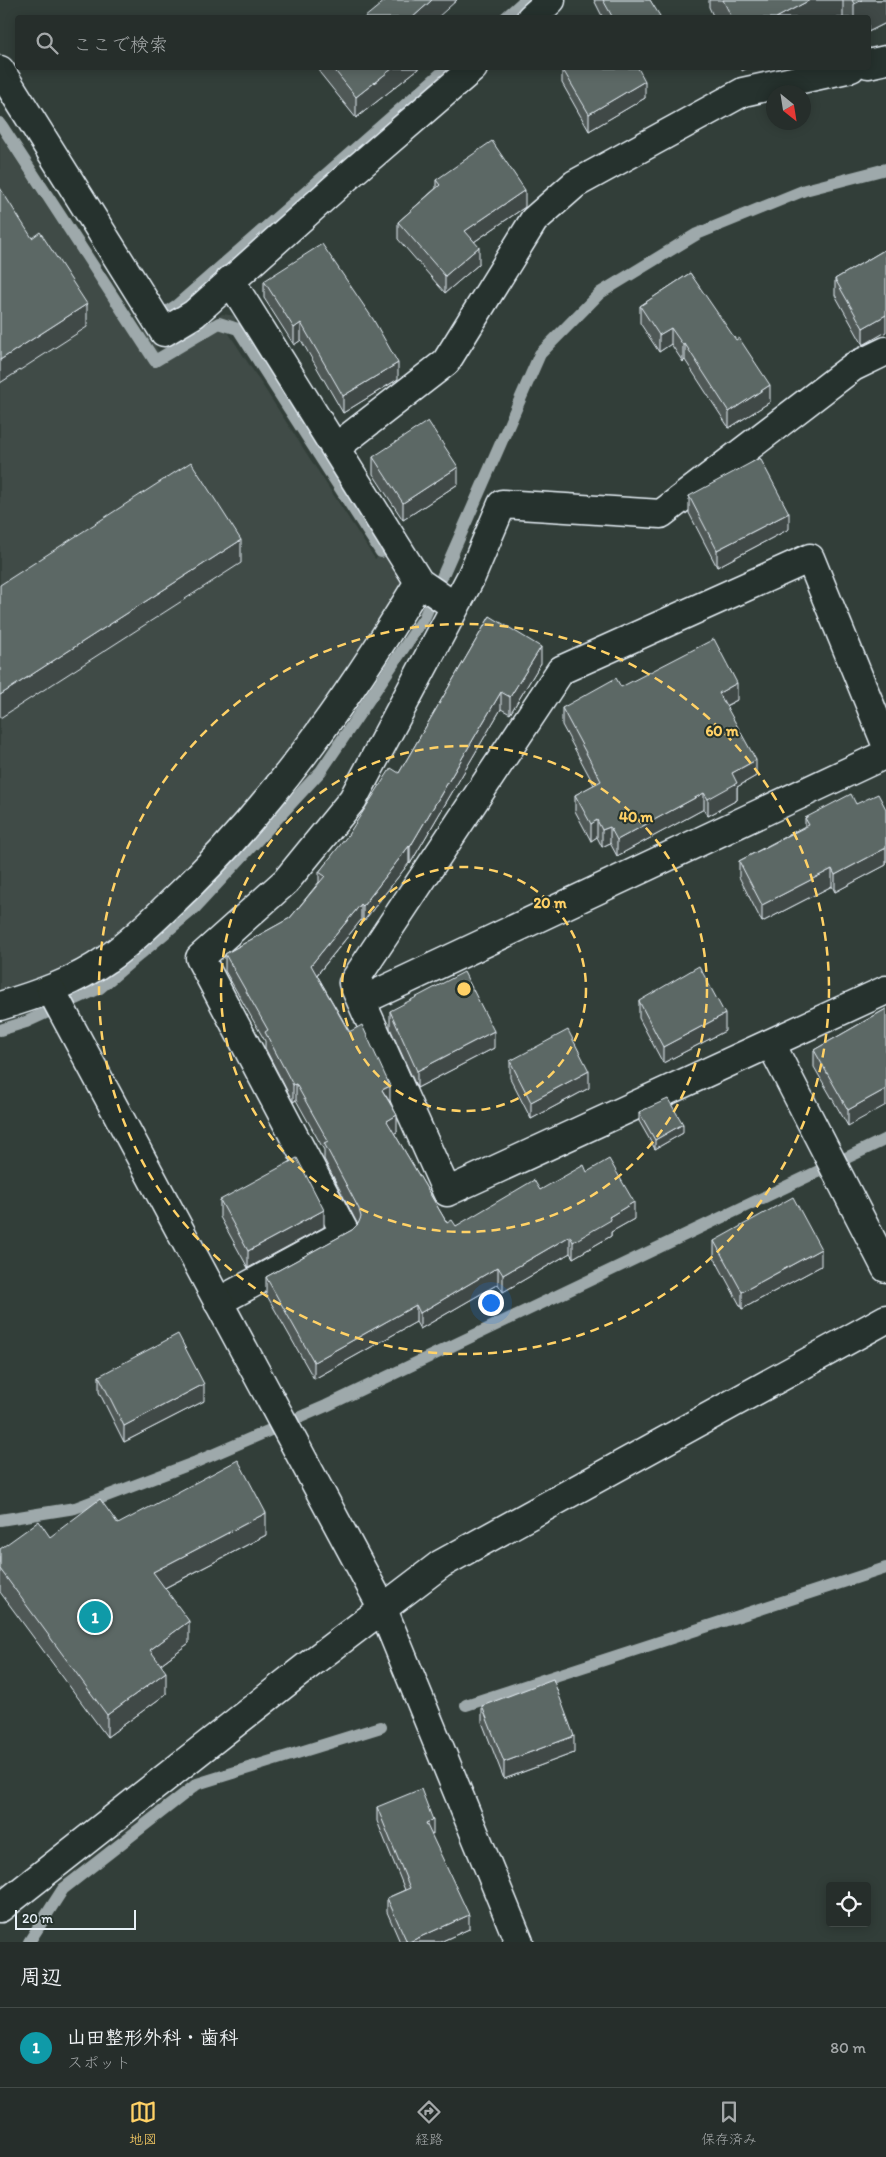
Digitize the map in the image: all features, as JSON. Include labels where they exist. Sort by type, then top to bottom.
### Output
[{"type":"street","points":[[534,15],[551,0]]},
{"type":"street","points":[[871,63],[886,60]]},
{"type":"street","points":[[0,70],[164,332],[194,314],[230,280],[471,70]]},
{"type":"street","points":[[336,448],[446,362],[534,220],[575,184],[744,92],[842,70]]},
{"type":"street","points":[[230,280],[336,448],[437,594]]},
{"type":"street","points":[[0,1006],[54,995],[107,960],[208,868],[292,768],[376,653],[437,594],[471,577],[502,504],[661,514],[853,367],[886,351]]},
{"type":"street","points":[[886,744],[810,558],[561,670],[353,984],[447,1192],[886,990]]},
{"type":"street","points":[[218,1302],[345,1233],[200,958],[286,881],[353,799],[437,594]]},
{"type":"street","points":[[361,1001],[886,754]]},
{"type":"street","points":[[54,995],[382,1607],[519,1942]]},
{"type":"street","points":[[771,1044],[886,1268]]},
{"type":"street","points":[[0,1908],[382,1607],[440,1564],[886,1319]]},
{"type":"shaded area","points":[[0,135],[133,338],[146,330],[159,352],[222,314],[237,316],[228,332],[375,559],[388,551],[407,581],[369,647],[207,857],[103,951],[0,997]]},
{"type":"building","points":[[386,0],[432,0],[415,15],[368,15]]},
{"type":"building","points":[[603,0],[650,0],[659,15],[611,15]]},
{"type":"building","points":[[723,0],[810,0],[782,15],[730,15]]},
{"type":"building","points":[[852,0],[862,0],[854,4]]},
{"type":"building","points":[[335,70],[390,70],[356,97]]},
{"type":"building","points":[[563,70],[639,70],[645,81],[589,114]]},
{"type":"building","points":[[492,141],[525,190],[465,231],[479,247],[445,276],[398,222],[440,185],[436,180]]},
{"type":"building","points":[[0,188],[32,238],[40,232],[87,304],[0,360]]},
{"type":"building","points":[[322,244],[373,319],[398,363],[343,396],[301,323],[294,328],[264,281]]},
{"type":"building","points":[[886,249],[886,315],[863,328],[835,279]]},
{"type":"building","points":[[690,273],[736,340],[739,338],[770,385],[729,412],[685,344],[683,345],[671,328],[659,335],[640,306]]},
{"type":"building","points":[[428,421],[458,467],[403,503],[373,457]]},
{"type":"building","points":[[760,458],[789,513],[717,550],[689,496]]},
{"type":"building","points":[[191,462],[241,540],[0,695],[0,585]]},
{"type":"building","points":[[490,616],[541,647],[510,697],[501,692],[410,847],[363,906],[361,904],[311,965],[349,1032],[362,1025],[390,1086],[382,1090],[397,1115],[387,1121],[447,1223],[452,1220],[456,1226],[534,1180],[540,1190],[584,1165],[587,1172],[609,1159],[634,1202],[609,1217],[611,1220],[573,1242],[570,1236],[503,1275],[498,1267],[420,1313],[416,1305],[314,1362],[266,1277],[352,1230],[358,1224],[361,1217],[359,1209],[324,1143],[328,1141],[296,1084],[293,1085],[265,1032],[268,1030],[225,954],[290,918],[325,876],[319,872],[348,835],[391,768],[399,773]]},
{"type":"building","points":[[714,639],[737,683],[719,693],[756,760],[732,773],[737,783],[708,799],[704,793],[617,840],[610,827],[602,830],[597,820],[591,824],[575,795],[601,781],[562,708],[616,678],[621,687]]},
{"type":"building","points":[[851,794],[856,804],[878,794],[886,809],[886,848],[835,875],[832,869],[762,905],[739,861],[809,825],[805,818]]},
{"type":"building","points":[[699,966],[725,1014],[663,1047],[639,1001]]},
{"type":"building","points":[[464,972],[494,1031],[417,1071],[390,1011]]},
{"type":"building","points":[[886,1009],[886,1089],[848,1110],[814,1050]]},
{"type":"building","points":[[568,1030],[589,1071],[531,1102],[510,1061]]},
{"type":"building","points":[[668,1099],[683,1124],[655,1140],[639,1112]]},
{"type":"building","points":[[297,1158],[324,1210],[248,1251],[220,1200]]},
{"type":"building","points":[[793,1197],[821,1249],[742,1292],[714,1241]]},
{"type":"building","points":[[178,1334],[204,1384],[124,1426],[99,1376]]},
{"type":"building","points":[[238,1460],[266,1513],[153,1572],[189,1621],[150,1650],[166,1672],[107,1715],[0,1569],[0,1549],[39,1521],[50,1537],[100,1499],[118,1524]]},
{"type":"building","points":[[553,1679],[574,1736],[504,1762],[482,1706]]},
{"type":"building","points":[[421,1789],[433,1820],[426,1823],[469,1915],[407,1942],[387,1898],[410,1888],[377,1807]]},
{"type":"waterway","points":[[508,15],[525,0]]},
{"type":"waterway","points":[[154,320],[177,305],[445,70]]},
{"type":"waterway","points":[[0,123],[155,361],[219,323],[238,329],[381,552]]},
{"type":"waterway","points":[[0,1030],[26,1022],[100,988],[195,908],[321,771],[424,618],[540,354],[600,293],[697,234],[805,190],[886,169]]},
{"type":"waterway","points":[[0,1520],[75,1508],[196,1462],[326,1406],[886,1139]]},
{"type":"waterway","points":[[466,1705],[886,1568]]},
{"type":"waterway","points":[[29,1942],[63,1889],[197,1784],[381,1727]]},
{"type":"place","name":"山田整形外科・歯科","points":[[95,1617]]}]
